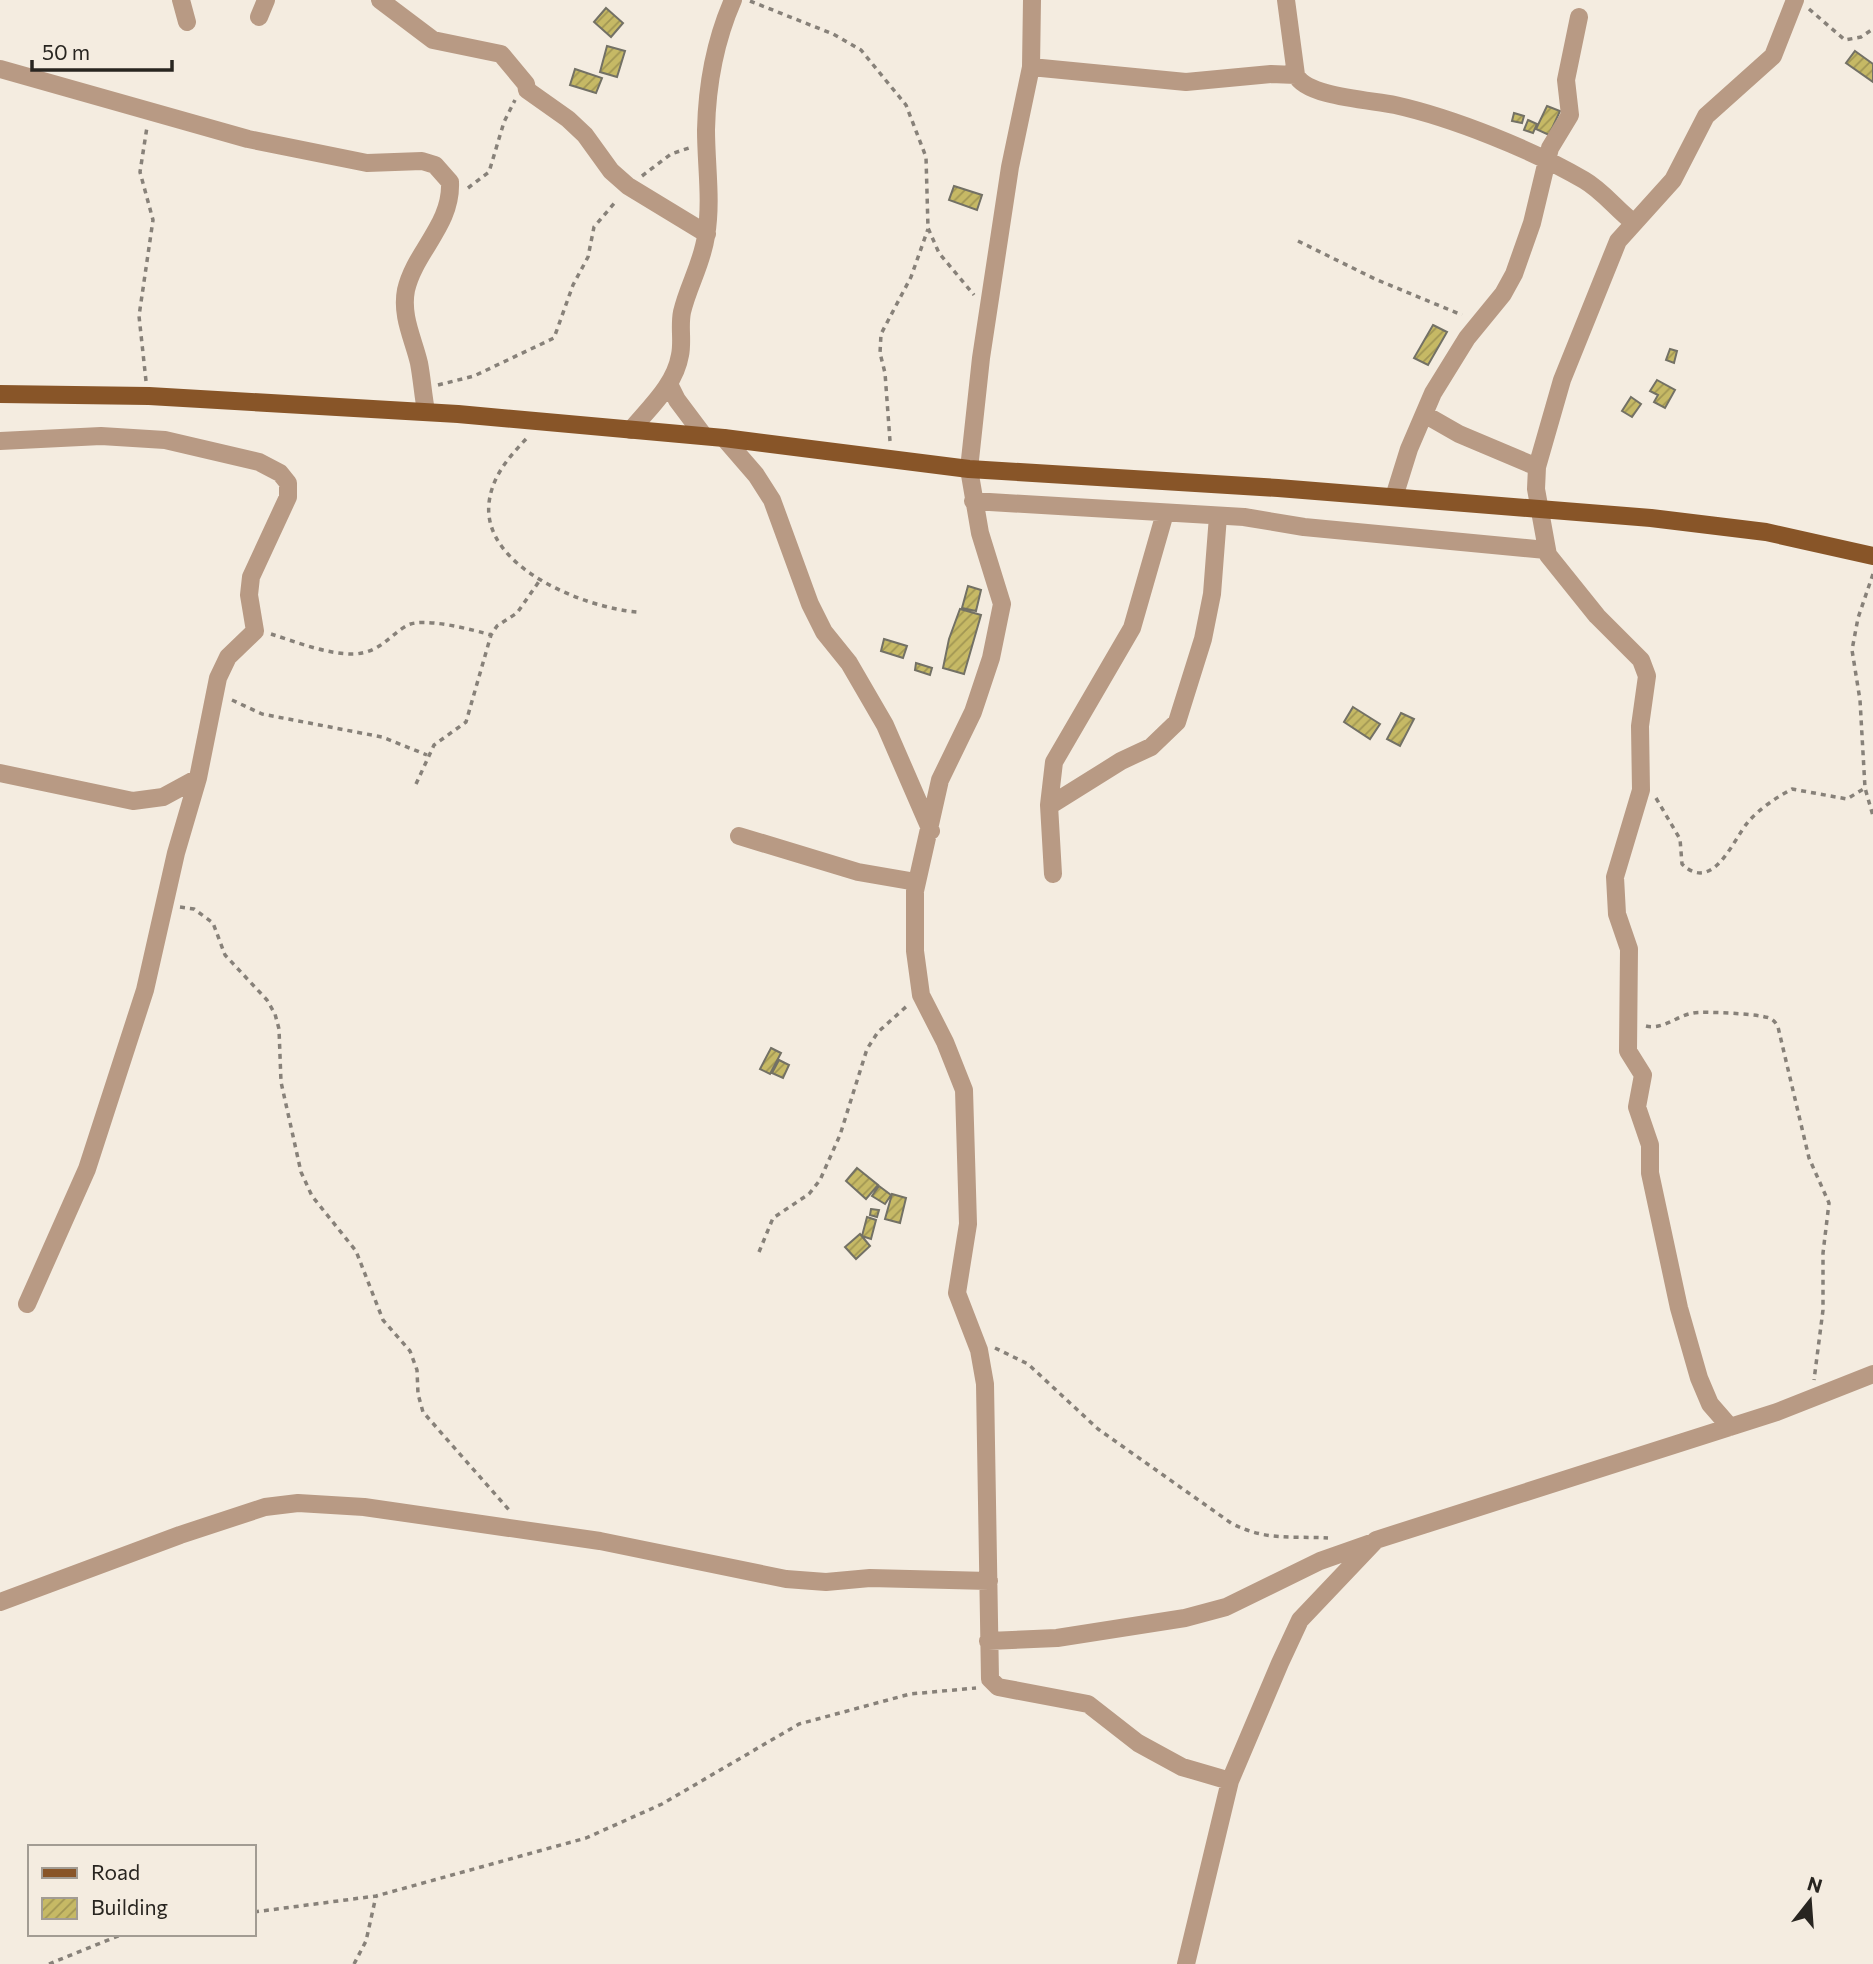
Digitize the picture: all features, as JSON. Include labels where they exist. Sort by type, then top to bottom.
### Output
[{"type":"main road","points":[[0,394],[149,396],[426,411],[724,438],[969,469],[1540,507],[1766,532],[1873,556]]},
{"type":"street","points":[[181,0],[187,22]]},
{"type":"street","points":[[259,17],[266,0]]},
{"type":"street","points":[[380,0],[433,40],[501,54],[526,84],[527,90],[568,119],[585,135],[611,171],[628,186],[707,234]]},
{"type":"street","points":[[631,430],[669,384],[676,373],[681,352],[679,327],[682,310],[701,264],[707,234],[707,140],[713,58],[733,0]]},
{"type":"street","points":[[1032,0],[1031,67],[1010,167],[969,469],[973,501],[1002,604],[997,638],[977,700],[940,780],[931,831],[916,882],[915,951],[921,995],[945,1042],[964,1090],[968,1224],[957,1293],[983,1363],[985,1384],[988,1644],[991,1679],[1088,1704],[1149,1749],[1182,1767],[1230,1780]]},
{"type":"street","points":[[1286,0],[1296,75],[1306,87],[1422,113],[1548,161],[1586,181],[1633,222]]},
{"type":"street","points":[[1730,1427],[1710,1404],[1699,1378],[1679,1308],[1649,1168],[1650,1145],[1637,1107],[1643,1077],[1629,1055],[1629,949],[1618,914],[1615,877],[1642,780],[1640,739],[1647,682],[1644,667],[1551,561],[1546,550],[1537,467],[1562,380],[1614,251],[1633,222],[1672,180],[1706,116],[1773,56],[1795,0]]},
{"type":"street","points":[[1394,497],[1424,414],[1440,380],[1477,324],[1503,294],[1514,274],[1552,141],[1570,115],[1566,80],[1579,17]]},
{"type":"street","points":[[1031,67],[1186,82],[1270,74],[1296,75]]},
{"type":"street","points":[[0,69],[248,139],[367,163],[422,161],[435,164],[450,182],[450,198],[441,224],[407,285],[404,314],[426,411]]},
{"type":"street","points":[[669,384],[677,400],[704,436]]},
{"type":"street","points":[[1424,414],[1459,434],[1537,467]]},
{"type":"street","points":[[0,441],[101,436],[165,440],[259,462],[280,473],[288,483],[288,497],[251,577],[249,595],[255,631],[228,657],[216,688],[198,778],[164,903],[145,990],[87,1169],[27,1304]]},
{"type":"street","points":[[724,438],[757,475],[772,500],[810,604],[824,632],[849,663],[885,726],[931,831]]},
{"type":"street","points":[[973,501],[1218,516],[1546,550]]},
{"type":"street","points":[[1053,874],[1049,806],[1054,762],[1132,628],[1165,513]]},
{"type":"street","points":[[1049,806],[1093,781],[1114,765],[1151,747],[1177,722],[1200,652],[1212,594],[1218,516]]},
{"type":"street","points":[[0,773],[133,801],[163,797],[198,778]]},
{"type":"street","points":[[740,835],[858,872],[916,882]]},
{"type":"street","points":[[988,1644],[1057,1638],[1185,1618],[1226,1608],[1341,1552],[1730,1427],[1873,1374]]},
{"type":"street","points":[[0,1602],[180,1535],[265,1507],[326,1503],[600,1541],[786,1579],[826,1582],[870,1578],[989,1581]]},
{"type":"street","points":[[1186,1964],[1230,1780],[1300,1620],[1377,1540]]},
{"type":"path","points":[[748,0],[833,34],[861,50],[906,105],[926,157],[928,228],[911,277],[881,334],[880,353],[885,373],[890,457]]},
{"type":"path","points":[[1800,0],[1845,40],[1861,37],[1873,30]]},
{"type":"path","points":[[450,198],[486,177],[509,109],[526,84]]},
{"type":"path","points":[[149,396],[143,370],[139,316],[153,220],[140,172],[148,124],[153,111]]},
{"type":"path","points":[[423,390],[474,376],[554,338],[573,285],[588,257],[594,227],[628,186],[671,153],[707,140]]},
{"type":"path","points":[[928,228],[939,253],[989,310]]},
{"type":"path","points":[[1298,241],[1477,324]]},
{"type":"path","points":[[542,421],[496,476],[488,507],[490,523],[508,555],[540,580],[607,610],[637,612]]},
{"type":"path","points":[[1873,574],[1858,618],[1853,650],[1860,700],[1865,788],[1873,816]]},
{"type":"path","points":[[416,784],[427,755],[434,745],[467,722],[491,635],[498,626],[517,614],[540,580]]},
{"type":"path","points":[[255,631],[353,654],[381,648],[405,626],[415,622],[469,628],[491,635]]},
{"type":"path","points":[[216,688],[242,707],[262,714],[382,737],[427,755]]},
{"type":"path","points":[[1642,780],[1673,824],[1680,839],[1682,864],[1692,871],[1704,872],[1715,868],[1750,820],[1786,792],[1798,789],[1847,799],[1856,797],[1865,788]]},
{"type":"path","points":[[164,903],[194,909],[214,923],[225,955],[267,1000],[279,1029],[278,1065],[287,1116],[301,1172],[312,1196],[356,1251],[383,1320],[411,1350],[417,1370],[418,1394],[424,1412],[525,1531]]},
{"type":"path","points":[[760,1252],[773,1218],[809,1194],[820,1180],[840,1135],[860,1066],[878,1032],[921,995]]},
{"type":"path","points":[[1627,1015],[1653,1028],[1701,1012],[1759,1015],[1770,1018],[1778,1027],[1809,1158],[1829,1203],[1823,1253],[1823,1310],[1812,1376],[1819,1395]]},
{"type":"path","points":[[974,1339],[1028,1364],[1098,1429],[1242,1529],[1266,1537],[1338,1538]]},
{"type":"path","points":[[256,1912],[376,1896],[586,1838],[662,1804],[799,1724],[910,1694],[991,1679]]},
{"type":"path","points":[[354,1964],[366,1941],[376,1896]]},
{"type":"path","points":[[48,1964],[118,1936]]},
{"type":"building","points":[[606,8],[623,23],[611,37],[594,22]]},
{"type":"building","points":[[607,46],[625,51],[617,77],[600,72]]},
{"type":"building","points":[[1855,51],[1873,64],[1873,82],[1846,63]]},
{"type":"building","points":[[575,69],[602,78],[596,93],[570,85]]},
{"type":"building","points":[[1547,106],[1560,111],[1549,135],[1536,129]]},
{"type":"building","points":[[1514,113],[1524,116],[1522,123],[1512,121]]},
{"type":"building","points":[[1528,120],[1537,124],[1533,133],[1524,130]]},
{"type":"building","points":[[954,186],[982,195],[977,210],[949,200]]},
{"type":"building","points":[[1433,325],[1447,332],[1428,365],[1414,358]]},
{"type":"building","points":[[1670,349],[1677,351],[1674,363],[1666,360]]},
{"type":"building","points":[[1657,380],[1675,390],[1665,408],[1654,402],[1658,395],[1650,391]]},
{"type":"building","points":[[1631,397],[1641,404],[1632,417],[1622,411]]},
{"type":"building","points":[[968,586],[981,590],[976,611],[962,608]]},
{"type":"building","points":[[960,609],[981,615],[964,674],[943,668],[949,639]]},
{"type":"building","points":[[884,639],[907,646],[903,658],[881,651]]},
{"type":"building","points":[[916,663],[932,668],[930,675],[915,670]]},
{"type":"building","points":[[1353,707],[1380,724],[1370,739],[1344,722]]},
{"type":"building","points":[[1401,713],[1414,719],[1400,746],[1387,739]]},
{"type":"building","points":[[771,1048],[781,1053],[770,1074],[760,1069]]},
{"type":"building","points":[[779,1060],[789,1065],[783,1078],[772,1073]]},
{"type":"building","points":[[857,1168],[878,1185],[866,1199],[846,1181]]},
{"type":"building","points":[[879,1186],[891,1195],[885,1204],[872,1196]]},
{"type":"building","points":[[892,1194],[906,1198],[900,1223],[885,1219]]},
{"type":"building","points":[[871,1209],[879,1210],[877,1217],[870,1215]]},
{"type":"building","points":[[867,1217],[876,1220],[871,1239],[862,1236]]},
{"type":"building","points":[[860,1234],[870,1246],[856,1259],[845,1247]]}]
